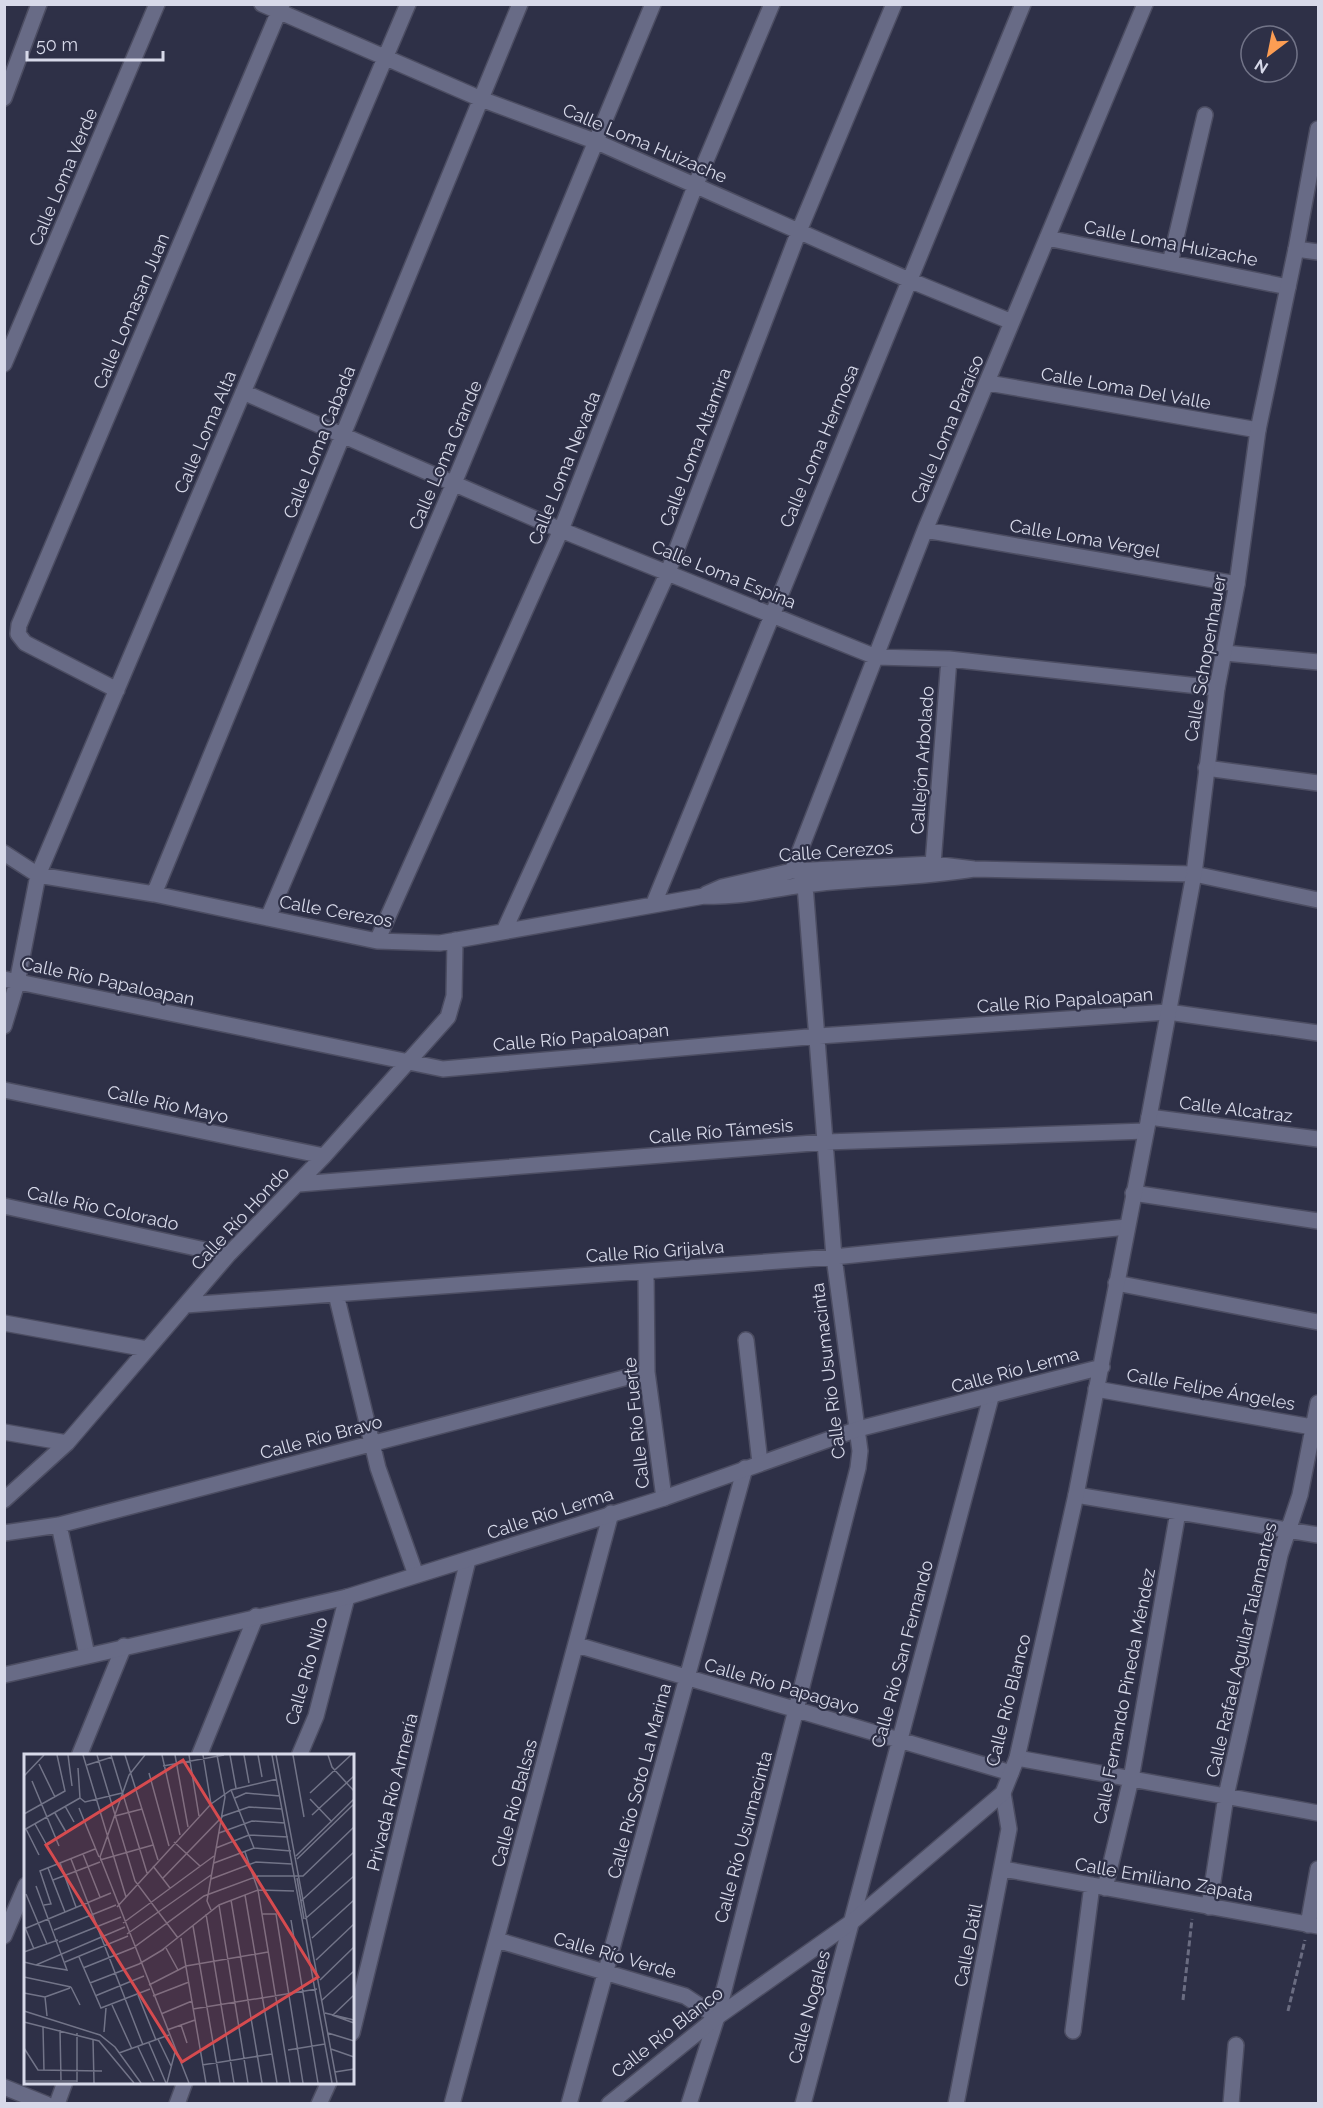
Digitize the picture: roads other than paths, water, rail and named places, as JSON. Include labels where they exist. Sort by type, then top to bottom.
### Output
[{"type":"street","points":[[4,98],[39,4]]},
{"type":"street","name":"Calle Loma Verde","points":[[4,364],[157,4]]},
{"type":"street","name":"Calle Loma Huizache","points":[[262,4],[280,8],[481,99],[597,142],[909,280],[1012,322]]},
{"type":"street","name":"Calle Loma Alta","points":[[4,1026],[11,981],[38,875],[408,4]]},
{"type":"street","name":"Calle Loma Cabada","points":[[154,894],[520,4]]},
{"type":"street","name":"Calle Loma Grande","points":[[268,918],[454,483],[653,4]]},
{"type":"street","name":"Calle Loma Nevada","points":[[377,941],[561,530],[696,184],[772,4]]},
{"type":"street","name":"Calle Loma Altamira","points":[[504,930],[668,572],[799,231],[894,4]]},
{"type":"street","name":"Calle Loma Hermosa","points":[[654,903],[1023,4]]},
{"type":"street","name":"Calle Loma Paraíso","points":[[792,870],[925,530],[1145,4]]},
{"type":"street","name":"Calle Lomasan Juan","points":[[117,690],[25,642],[18,634],[280,8]]},
{"type":"street","points":[[1170,263],[1205,115]]},
{"type":"street","name":"Calle Schopenhauer","points":[[1133,1194],[1194,874],[1217,688],[1238,584],[1258,430],[1296,249],[1318,129]]},
{"type":"street","name":"Calle Loma Huizache","points":[[1047,238],[1288,287]]},
{"type":"street","points":[[1296,249],[1318,252]]},
{"type":"street","name":"Calle Loma Del Valle","points":[[988,383],[1258,430]]},
{"type":"street","name":"Calle Loma Espina","points":[[243,392],[561,530],[876,657],[949,659],[1217,688]]},
{"type":"street","name":"Calle Loma Vergel","points":[[925,530],[1238,584]]},
{"type":"street","points":[[1224,653],[1318,662]]},
{"type":"street","name":"Callejón Arbolado","points":[[933,864],[949,659]]},
{"type":"street","points":[[1206,768],[1318,783]]},
{"type":"street","name":"Calle Cerezos","points":[[4,853],[38,875],[154,894],[377,941],[440,943],[654,903],[704,896],[726,897],[805,885],[934,876],[974,869]]},
{"type":"street","name":"Calle Cerezos","points":[[704,896],[722,887],[792,870],[933,864],[974,869],[1194,874],[1318,900]]},
{"type":"street","name":"Calle Río Usumacinta","points":[[689,2103],[717,2017],[858,1468],[858,1429],[834,1257],[819,1036],[805,885]]},
{"type":"street","name":"Calle Río Hondo","points":[[4,1500],[67,1443],[228,1255],[299,1184],[448,1017],[454,996],[455,940]]},
{"type":"street","name":"Calle Río Papaloapan","points":[[11,981],[443,1069],[819,1036],[1168,1012],[1318,1033]]},
{"type":"street","name":"Calle Río Mayo","points":[[4,1090],[324,1156]]},
{"type":"street","name":"Calle Alcatraz","points":[[1148,1124],[1318,1139]]},
{"type":"street","name":"Calle Río Támesis","points":[[299,1184],[826,1142],[1148,1124]]},
{"type":"street","points":[[1133,1194],[1318,1221]]},
{"type":"street","name":"Calle Río Blanco","points":[[609,2103],[717,2017],[853,1921],[1003,1793],[1017,1758],[1076,1495],[1133,1194]]},
{"type":"street","name":"Calle Río Colorado","points":[[4,1206],[228,1255]]},
{"type":"street","name":"Calle Río Grijalva","points":[[186,1305],[834,1257],[1127,1227]]},
{"type":"street","name":"Calle Río Fuerte","points":[[646,1271],[647,1372],[664,1498]]},
{"type":"street","points":[[1116,1283],[1318,1322]]},
{"type":"street","points":[[336,1294],[372,1444],[416,1575]]},
{"type":"street","points":[[4,1323],[147,1349]]},
{"type":"street","points":[[746,1340],[760,1463]]},
{"type":"street","name":"Calle Río Lerma","points":[[4,1675],[347,1597],[664,1498],[858,1429],[1102,1367]]},
{"type":"street","name":"Calle Río Bravo","points":[[4,1533],[59,1525],[647,1372]]},
{"type":"street","name":"Calle Felipe Ángeles","points":[[1096,1389],[1316,1427]]},
{"type":"street","name":"Calle Río San Fernando","points":[[853,1921],[991,1397]]},
{"type":"street","name":"Calle Rafael Aguilar Talamantes","points":[[1202,1905],[1280,1555],[1289,1530],[1316,1427],[1318,1403]]},
{"type":"street","points":[[4,1432],[67,1443]]},
{"type":"street","name":"Calle Río Soto La Marina","points":[[569,2103],[745,1468]]},
{"type":"street","points":[[1076,1495],[1318,1535]]},
{"type":"street","name":"Calle Fernando Pineda Méndez","points":[[1073,2031],[1098,1887],[1131,1779],[1178,1512]]},
{"type":"street","name":"Calle Río Balsas","points":[[452,2103],[611,1513]]},
{"type":"street","points":[[59,1525],[87,1655]]},
{"type":"street","name":"Privada Río Armería","points":[[354,2025],[468,1560]]},
{"type":"street","name":"Calle Río Nilo","points":[[299,1754],[316,1716],[347,1597]]},
{"type":"street","points":[[199,1754],[256,1616]]},
{"type":"street","name":"Calle Río Papagayo","points":[[577,1645],[1011,1773]]},
{"type":"street","points":[[79,1754],[124,1646]]},
{"type":"street","points":[[1017,1758],[1318,1813]]},
{"type":"street","name":"Calle Dátil","points":[[956,2103],[1003,1869],[1009,1829],[1003,1793]]},
{"type":"street","name":"Calle Emiliano Zapata","points":[[1003,1869],[1313,1926]]},
{"type":"street","points":[[1313,1926],[1318,1869]]},
{"type":"street","points":[[4,1936],[24,1890]]},
{"type":"street","name":"Calle Nogales","points":[[803,2103],[853,1921]]},
{"type":"street","name":"Calle Río Verde","points":[[497,1940],[685,1996],[717,2017]]},
{"type":"street","points":[[1231,2103],[1236,2045]]},
{"type":"street","points":[[57,2103],[64,2084]]},
{"type":"street","points":[[177,2103],[184,2084]]},
{"type":"street","points":[[319,2103],[328,2084]]},
{"type":"street","points":[[4,2087],[46,2103]]}]
